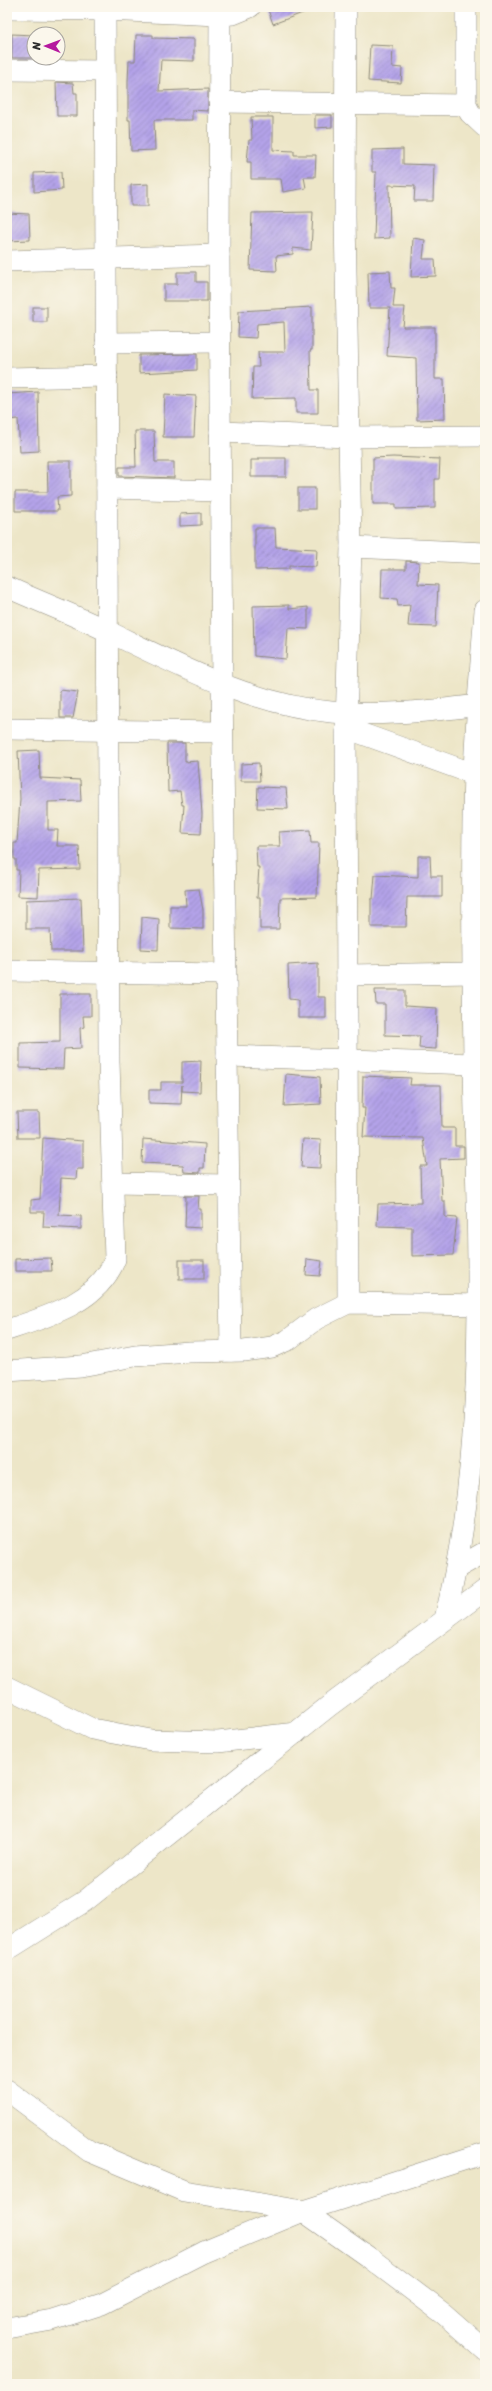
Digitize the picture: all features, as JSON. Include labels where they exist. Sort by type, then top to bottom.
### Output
[{"type":"street","points":[[7,9],[105,8],[220,11],[232,14],[250,7]]},
{"type":"street","points":[[346,7],[345,103],[351,547],[346,720],[348,1303]]},
{"type":"street","points":[[466,7],[476,80],[466,106]]},
{"type":"street","points":[[7,1330],[50,1316],[71,1305],[96,1288],[109,1274],[115,1259],[109,972],[106,630],[107,376],[105,8]]},
{"type":"street","points":[[220,11],[220,491],[231,1351]]},
{"type":"street","points":[[7,70],[105,71]]},
{"type":"street","points":[[219,102],[466,106]]},
{"type":"street","points":[[466,106],[470,113],[485,127]]},
{"type":"street","points":[[7,261],[219,256]]},
{"type":"street","points":[[106,343],[219,342]]},
{"type":"street","points":[[7,378],[107,376]]},
{"type":"street","points":[[220,432],[349,437],[485,436]]},
{"type":"street","points":[[107,488],[220,491]]},
{"type":"street","points":[[351,547],[485,553]]},
{"type":"street","points":[[7,587],[106,630],[222,685],[309,708],[346,720],[480,776]]},
{"type":"street","points":[[445,1619],[457,1568],[473,1451],[482,1305],[481,1120],[474,1064],[474,973],[480,942],[481,704],[485,610]]},
{"type":"street","points":[[346,720],[408,711],[481,704]]},
{"type":"street","points":[[7,729],[222,732]]},
{"type":"street","points":[[7,971],[225,974]]},
{"type":"street","points":[[347,975],[474,973]]},
{"type":"street","points":[[227,1056],[474,1064]]},
{"type":"street","points":[[113,1183],[228,1185]]},
{"type":"street","points":[[7,1371],[81,1366],[136,1356],[188,1352],[231,1351],[272,1347],[288,1340],[316,1319],[348,1303],[482,1305]]},
{"type":"street","points":[[457,1568],[485,1552]]},
{"type":"street","points":[[7,1950],[85,1901],[296,1732],[485,1590]]},
{"type":"street","points":[[7,1688],[92,1729],[151,1740],[218,1742],[296,1732]]},
{"type":"street","points":[[7,2090],[89,2151],[184,2191],[302,2211],[371,2259],[444,2314],[485,2350]]},
{"type":"street","points":[[7,2328],[52,2320],[102,2304],[204,2252],[302,2211],[485,2153]]},
{"type":"building","points":[[267,7],[315,7],[316,8],[273,24]]},
{"type":"building","points":[[12,34],[26,35],[26,58],[12,58]]},
{"type":"building","points":[[136,35],[153,35],[153,38],[194,39],[194,61],[161,60],[159,91],[208,89],[208,111],[192,110],[192,120],[154,120],[155,150],[131,151],[130,120],[128,120],[128,81],[129,61],[135,61]]},
{"type":"building","points":[[370,45],[393,46],[392,67],[402,68],[401,83],[368,81]]},
{"type":"building","points":[[56,82],[73,83],[74,93],[77,93],[77,116],[57,116]]},
{"type":"building","points":[[315,115],[332,115],[332,127],[315,128]]},
{"type":"building","points":[[251,117],[273,117],[273,150],[294,151],[294,155],[316,155],[315,177],[304,177],[306,188],[283,192],[281,179],[251,179],[251,162],[247,162],[249,140],[252,140]]},
{"type":"building","points":[[403,149],[403,164],[434,165],[433,201],[414,201],[415,186],[389,185],[390,238],[374,239],[376,172],[372,172],[372,150]]},
{"type":"building","points":[[61,172],[62,190],[34,192],[34,173]]},
{"type":"building","points":[[148,184],[148,206],[131,206],[131,185]]},
{"type":"building","points":[[313,212],[311,250],[293,248],[293,254],[276,256],[277,271],[250,270],[252,213]]},
{"type":"building","points":[[7,213],[29,214],[30,240],[7,241]]},
{"type":"building","points":[[413,238],[425,240],[423,259],[435,259],[436,276],[411,277]]},
{"type":"building","points":[[390,271],[391,288],[395,288],[393,307],[405,307],[403,327],[435,327],[435,379],[444,379],[445,419],[417,420],[416,358],[387,356],[390,308],[369,308],[368,272]]},
{"type":"building","points":[[177,272],[196,272],[196,282],[207,282],[207,301],[164,301],[164,284],[177,284]]},
{"type":"building","points":[[33,307],[47,307],[47,322],[33,322]]},
{"type":"building","points":[[312,307],[312,350],[310,350],[311,390],[318,390],[318,413],[296,413],[296,398],[252,399],[253,367],[259,367],[258,352],[285,352],[284,322],[257,324],[256,338],[238,337],[239,311]]},
{"type":"building","points":[[197,354],[197,370],[139,373],[139,355]]},
{"type":"building","points":[[38,392],[39,451],[20,452],[18,419],[7,420],[7,394]]},
{"type":"building","points":[[165,394],[196,396],[194,437],[163,437]]},
{"type":"building","points":[[135,431],[154,431],[155,462],[174,462],[174,478],[119,476],[119,467],[136,467]]},
{"type":"building","points":[[393,457],[440,459],[439,479],[435,479],[435,508],[396,509],[396,504],[373,504],[373,458]]},
{"type":"building","points":[[259,458],[286,458],[286,477],[251,477],[251,460],[259,460]]},
{"type":"building","points":[[47,461],[71,461],[71,496],[57,497],[58,511],[15,511],[15,492],[48,492]]},
{"type":"building","points":[[298,488],[315,488],[315,509],[298,509]]},
{"type":"building","points":[[201,513],[201,525],[180,526],[180,514]]},
{"type":"building","points":[[255,528],[275,528],[276,547],[317,549],[316,567],[289,566],[289,569],[255,570]]},
{"type":"building","points":[[406,561],[419,562],[418,584],[438,585],[436,627],[408,626],[410,605],[398,606],[397,599],[381,598],[382,569],[406,569]]},
{"type":"building","points":[[289,605],[289,609],[308,607],[308,629],[288,628],[286,659],[254,656],[253,606]]},
{"type":"building","points":[[60,690],[78,692],[73,718],[60,718]]},
{"type":"building","points":[[167,743],[185,743],[185,762],[198,761],[202,814],[201,834],[182,833],[184,805],[182,805],[180,791],[168,792]]},
{"type":"building","points":[[39,750],[40,778],[80,780],[81,801],[48,802],[48,830],[58,830],[57,846],[79,846],[80,869],[39,870],[38,897],[18,896],[19,870],[16,870],[14,843],[17,843],[20,799],[18,751]]},
{"type":"building","points":[[259,763],[260,781],[241,781],[241,764]]},
{"type":"building","points":[[258,787],[286,788],[288,809],[257,808]]},
{"type":"building","points":[[310,830],[311,843],[319,843],[317,897],[280,898],[279,929],[260,929],[260,898],[257,898],[259,867],[257,867],[256,846],[280,846],[279,832]]},
{"type":"building","points":[[418,856],[430,856],[431,876],[442,876],[442,897],[407,897],[406,927],[371,927],[371,899],[373,899],[375,875],[418,877]]},
{"type":"building","points":[[199,889],[203,910],[203,929],[170,928],[170,906],[186,906],[185,890]]},
{"type":"building","points":[[81,898],[83,951],[51,951],[50,929],[26,929],[26,900]]},
{"type":"building","points":[[142,917],[159,919],[158,950],[141,949]]},
{"type":"building","points":[[318,963],[318,997],[326,997],[326,1018],[298,1018],[298,1000],[289,999],[288,965]]},
{"type":"building","points":[[375,990],[405,990],[405,1006],[437,1008],[436,1049],[419,1048],[420,1036],[385,1035],[385,1004],[376,1004]]},
{"type":"building","points":[[60,994],[91,994],[91,1016],[83,1016],[84,1027],[80,1028],[81,1048],[64,1049],[63,1069],[20,1068],[20,1043],[60,1042]]},
{"type":"building","points":[[201,1061],[200,1092],[182,1091],[182,1085],[181,1104],[149,1103],[149,1090],[161,1090],[161,1082],[182,1082],[182,1062]]},
{"type":"building","points":[[286,1074],[320,1077],[321,1104],[284,1106]]},
{"type":"building","points":[[363,1076],[411,1078],[410,1085],[441,1085],[442,1128],[455,1128],[455,1146],[464,1146],[464,1158],[440,1159],[442,1201],[445,1201],[445,1217],[457,1218],[453,1255],[412,1256],[412,1227],[377,1226],[378,1204],[421,1203],[420,1166],[427,1166],[423,1138],[363,1137],[365,1108],[362,1108]]},
{"type":"building","points":[[17,1112],[39,1112],[40,1138],[18,1138]]},
{"type":"building","points":[[43,1138],[83,1141],[83,1169],[77,1169],[76,1179],[61,1178],[59,1215],[81,1216],[81,1229],[43,1227],[44,1212],[31,1212],[31,1200],[40,1199]]},
{"type":"building","points":[[143,1139],[205,1144],[204,1168],[200,1168],[200,1173],[184,1172],[183,1165],[142,1163]]},
{"type":"building","points":[[303,1139],[321,1140],[320,1168],[301,1167]]},
{"type":"building","points":[[183,1196],[199,1196],[198,1209],[201,1209],[201,1228],[185,1227],[186,1197]]},
{"type":"building","points":[[51,1258],[52,1271],[15,1271],[15,1259]]},
{"type":"building","points":[[307,1259],[322,1261],[320,1276],[306,1275]]},
{"type":"building","points":[[179,1260],[204,1260],[204,1279],[179,1279]]}]
